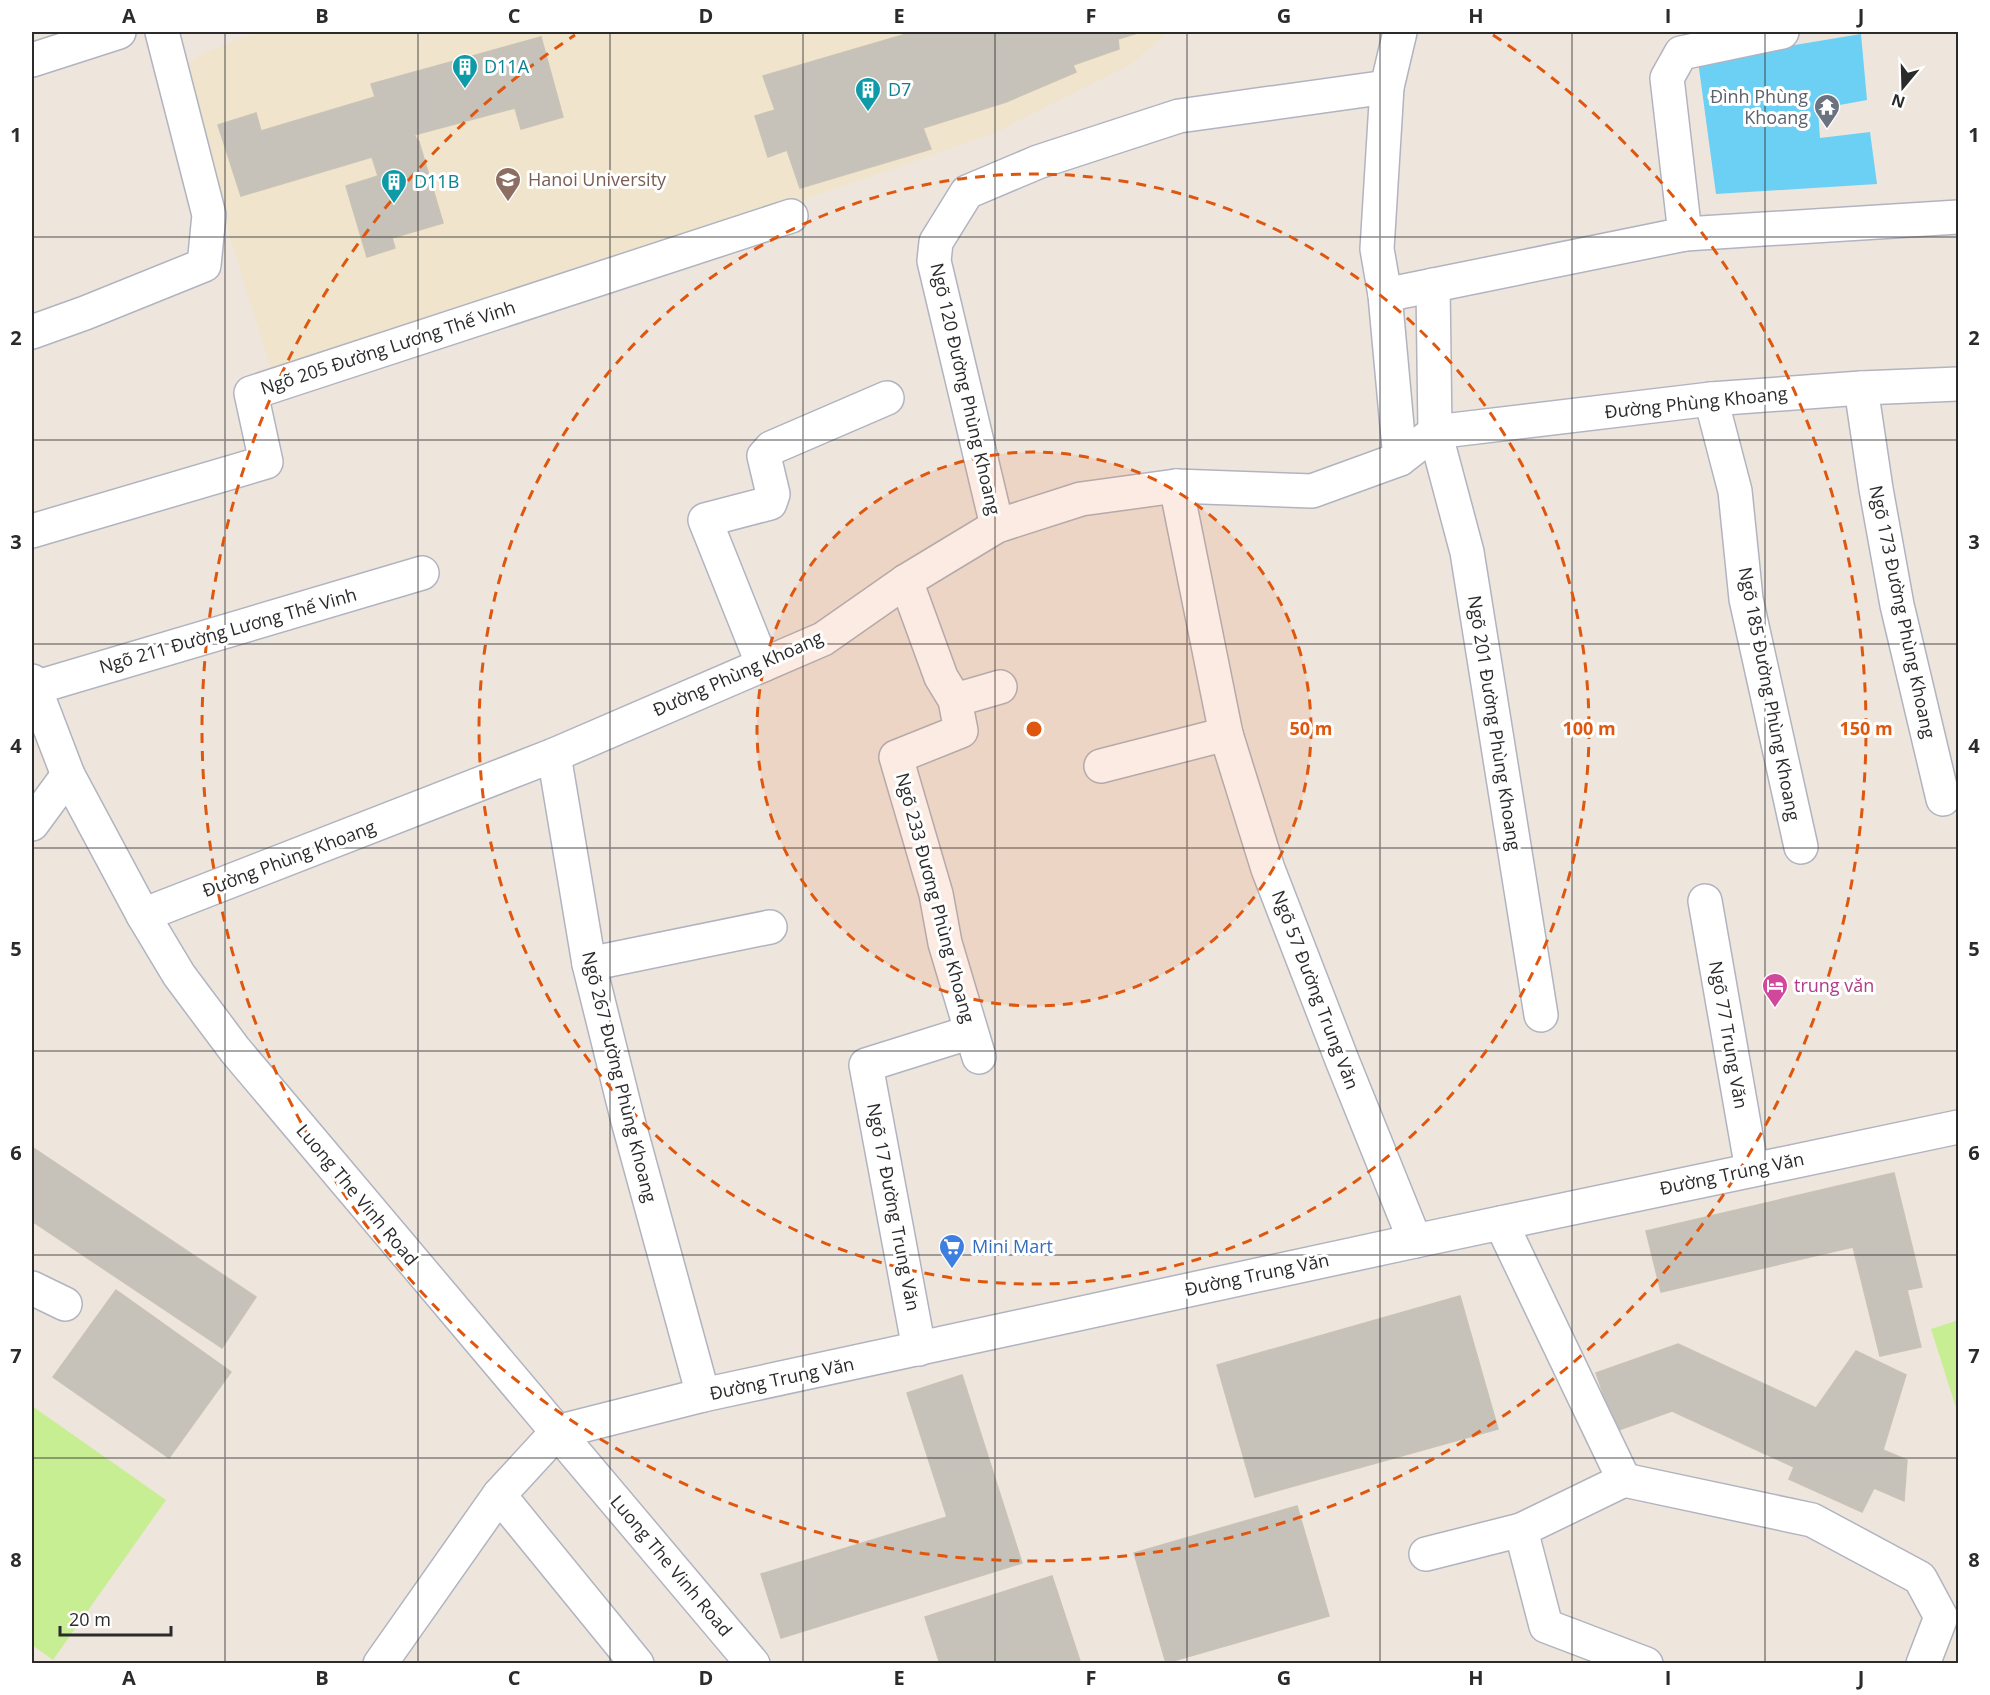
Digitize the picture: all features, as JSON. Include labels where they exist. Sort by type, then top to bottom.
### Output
[{"type":"street","points":[[32,60],[119,32]]},
{"type":"street","points":[[32,332],[204,265],[209,215],[162,32]]},
{"type":"street","points":[[1400,32],[1387,87],[1377,249],[1385,296],[1400,459]]},
{"type":"street","points":[[1685,234],[1667,78],[1681,53],[1743,36],[1782,32]]},
{"type":"street","name":"Ngõ 120 Đường Phùng Khoang","points":[[997,526],[933,261],[936,242],[967,192],[1038,162],[1179,116],[1387,87]]},
{"type":"street","name":"Ngõ 205 Đường Lương Thế Vinh","points":[[32,531],[266,462],[251,393],[790,216]]},
{"type":"street","points":[[1385,296],[1685,234],[1959,217]]},
{"type":"street","points":[[1433,285],[1435,432]]},
{"type":"street","name":"Đường Phùng Khoang","points":[[143,915],[554,755],[823,639],[906,582],[997,526],[1081,499],[1176,486],[1312,491],[1400,459],[1435,432],[1712,399],[1861,388],[1959,384]]},
{"type":"street","name":"Ngõ 173 Đường Phùng Khoang","points":[[1861,388],[1897,605],[1943,799]]},
{"type":"street","points":[[763,665],[705,520],[770,503],[773,494],[764,456],[771,448],[887,398]]},
{"type":"street","name":"Ngõ 185 Đường Phùng Khoang","points":[[1712,399],[1735,491],[1746,599],[1800,847]]},
{"type":"street","name":"Ngõ 201 Đường Phùng Khoang","points":[[1435,432],[1467,552],[1541,1015]]},
{"type":"street","name":"Ngõ 57 Đường Trung Văn","points":[[1176,486],[1226,734],[1268,869],[1415,1241]]},
{"type":"street","name":"Ngõ 211 Đường Lương Thế Vinh","points":[[33,684],[422,573]]},
{"type":"street","name":"Ngõ 233 Đương Phùng Khoang","points":[[866,1065],[975,1044],[945,943],[936,894],[896,757],[961,731],[956,700],[941,677],[906,582]]},
{"type":"street","name":"Luong The Vinh Road","points":[[33,684],[68,775],[143,915],[179,975],[235,1050],[753,1664]]},
{"type":"street","points":[[956,700],[1000,687]]},
{"type":"street","points":[[1101,766],[1226,734]]},
{"type":"street","name":"Ngõ 267 Đường Phùng Khoang","points":[[554,755],[589,964],[628,1121],[703,1395]]},
{"type":"street","points":[[32,824],[68,775]]},
{"type":"street","name":"Ngõ 77 Trung Văn","points":[[1705,901],[1752,1170]]},
{"type":"street","points":[[589,964],[770,927]]},
{"type":"street","name":"Ngõ 17 Đường Trung Văn","points":[[866,1065],[919,1349]]},
{"type":"street","name":"Đường Trung Văn","points":[[557,1432],[703,1395],[1415,1241],[1959,1127]]},
{"type":"street","points":[[1501,1223],[1624,1480]]},
{"type":"street","points":[[32,1288],[65,1304]]},
{"type":"street","points":[[381,1664],[499,1495],[557,1432]]},
{"type":"street","points":[[1426,1554],[1521,1530],[1624,1480],[1812,1520],[1920,1578],[1941,1617],[1923,1664]]},
{"type":"street","points":[[499,1495],[637,1664]]},
{"type":"street","points":[[1521,1530],[1546,1626],[1646,1664]]},
{"type":"shaded area","name":"Hanoi University","points":[[256,32],[1169,32],[1131,64],[995,133],[597,272],[273,376],[179,72],[200,55]]},
{"type":"green space","points":[[1958,1320],[1958,1414],[1931,1329]]},
{"type":"green space","points":[[32,1406],[166,1500],[53,1660],[32,1645]]},
{"type":"water","points":[[1861,34],[1867,100],[1818,109],[1820,138],[1870,132],[1877,184],[1716,194],[1698,61]]},
{"type":"building","name":"D7","points":[[913,32],[1141,32],[1118,39],[1119,49],[1073,65],[1076,72],[1006,102],[923,128],[931,149],[800,188],[787,150],[768,157],[755,116],[775,110],[763,76]]},
{"type":"building","name":"D11A","points":[[541,37],[563,117],[521,129],[515,108],[414,135],[419,142],[392,151],[371,84]]},
{"type":"building","points":[[375,97],[392,151],[241,196],[218,125],[256,113],[261,131]]},
{"type":"building","name":"D11B","points":[[419,142],[443,223],[392,238],[395,248],[367,257],[346,186],[378,176],[372,157]]},
{"type":"building","points":[[32,1147],[256,1297],[222,1348],[32,1221]]},
{"type":"building","points":[[1894,1173],[1922,1287],[1907,1290],[1921,1347],[1880,1356],[1853,1247],[1661,1292],[1646,1231]]},
{"type":"building","points":[[116,1290],[231,1372],[169,1458],[53,1377]]},
{"type":"building","points":[[1460,1296],[1498,1429],[1255,1497],[1217,1365]]},
{"type":"building","points":[[1678,1344],[1816,1408],[1856,1351],[1906,1375],[1883,1450],[1907,1460],[1904,1501],[1874,1488],[1862,1512],[1789,1479],[1794,1467],[1672,1411],[1616,1431],[1596,1373]]},
{"type":"building","points":[[962,1375],[1022,1563],[781,1638],[761,1574],[947,1517],[907,1393]]},
{"type":"building","points":[[1297,1506],[1329,1616],[1166,1663],[1134,1553]]},
{"type":"building","points":[[1052,1576],[1080,1661],[1072,1664],[940,1664],[925,1617]]},
{"type":"place","name":"D11A","points":[[465,90]]},
{"type":"place","name":"D7","points":[[868,113]]},
{"type":"place","name":"Đình Phùng Khoang","points":[[1827,130]]},
{"type":"place","name":"Hanoi University","points":[[508,203]]},
{"type":"place","name":"D11B","points":[[394,205]]},
{"type":"place","name":"trung văn","points":[[1775,1009]]},
{"type":"place","name":"Mini Mart","points":[[952,1270]]}]
